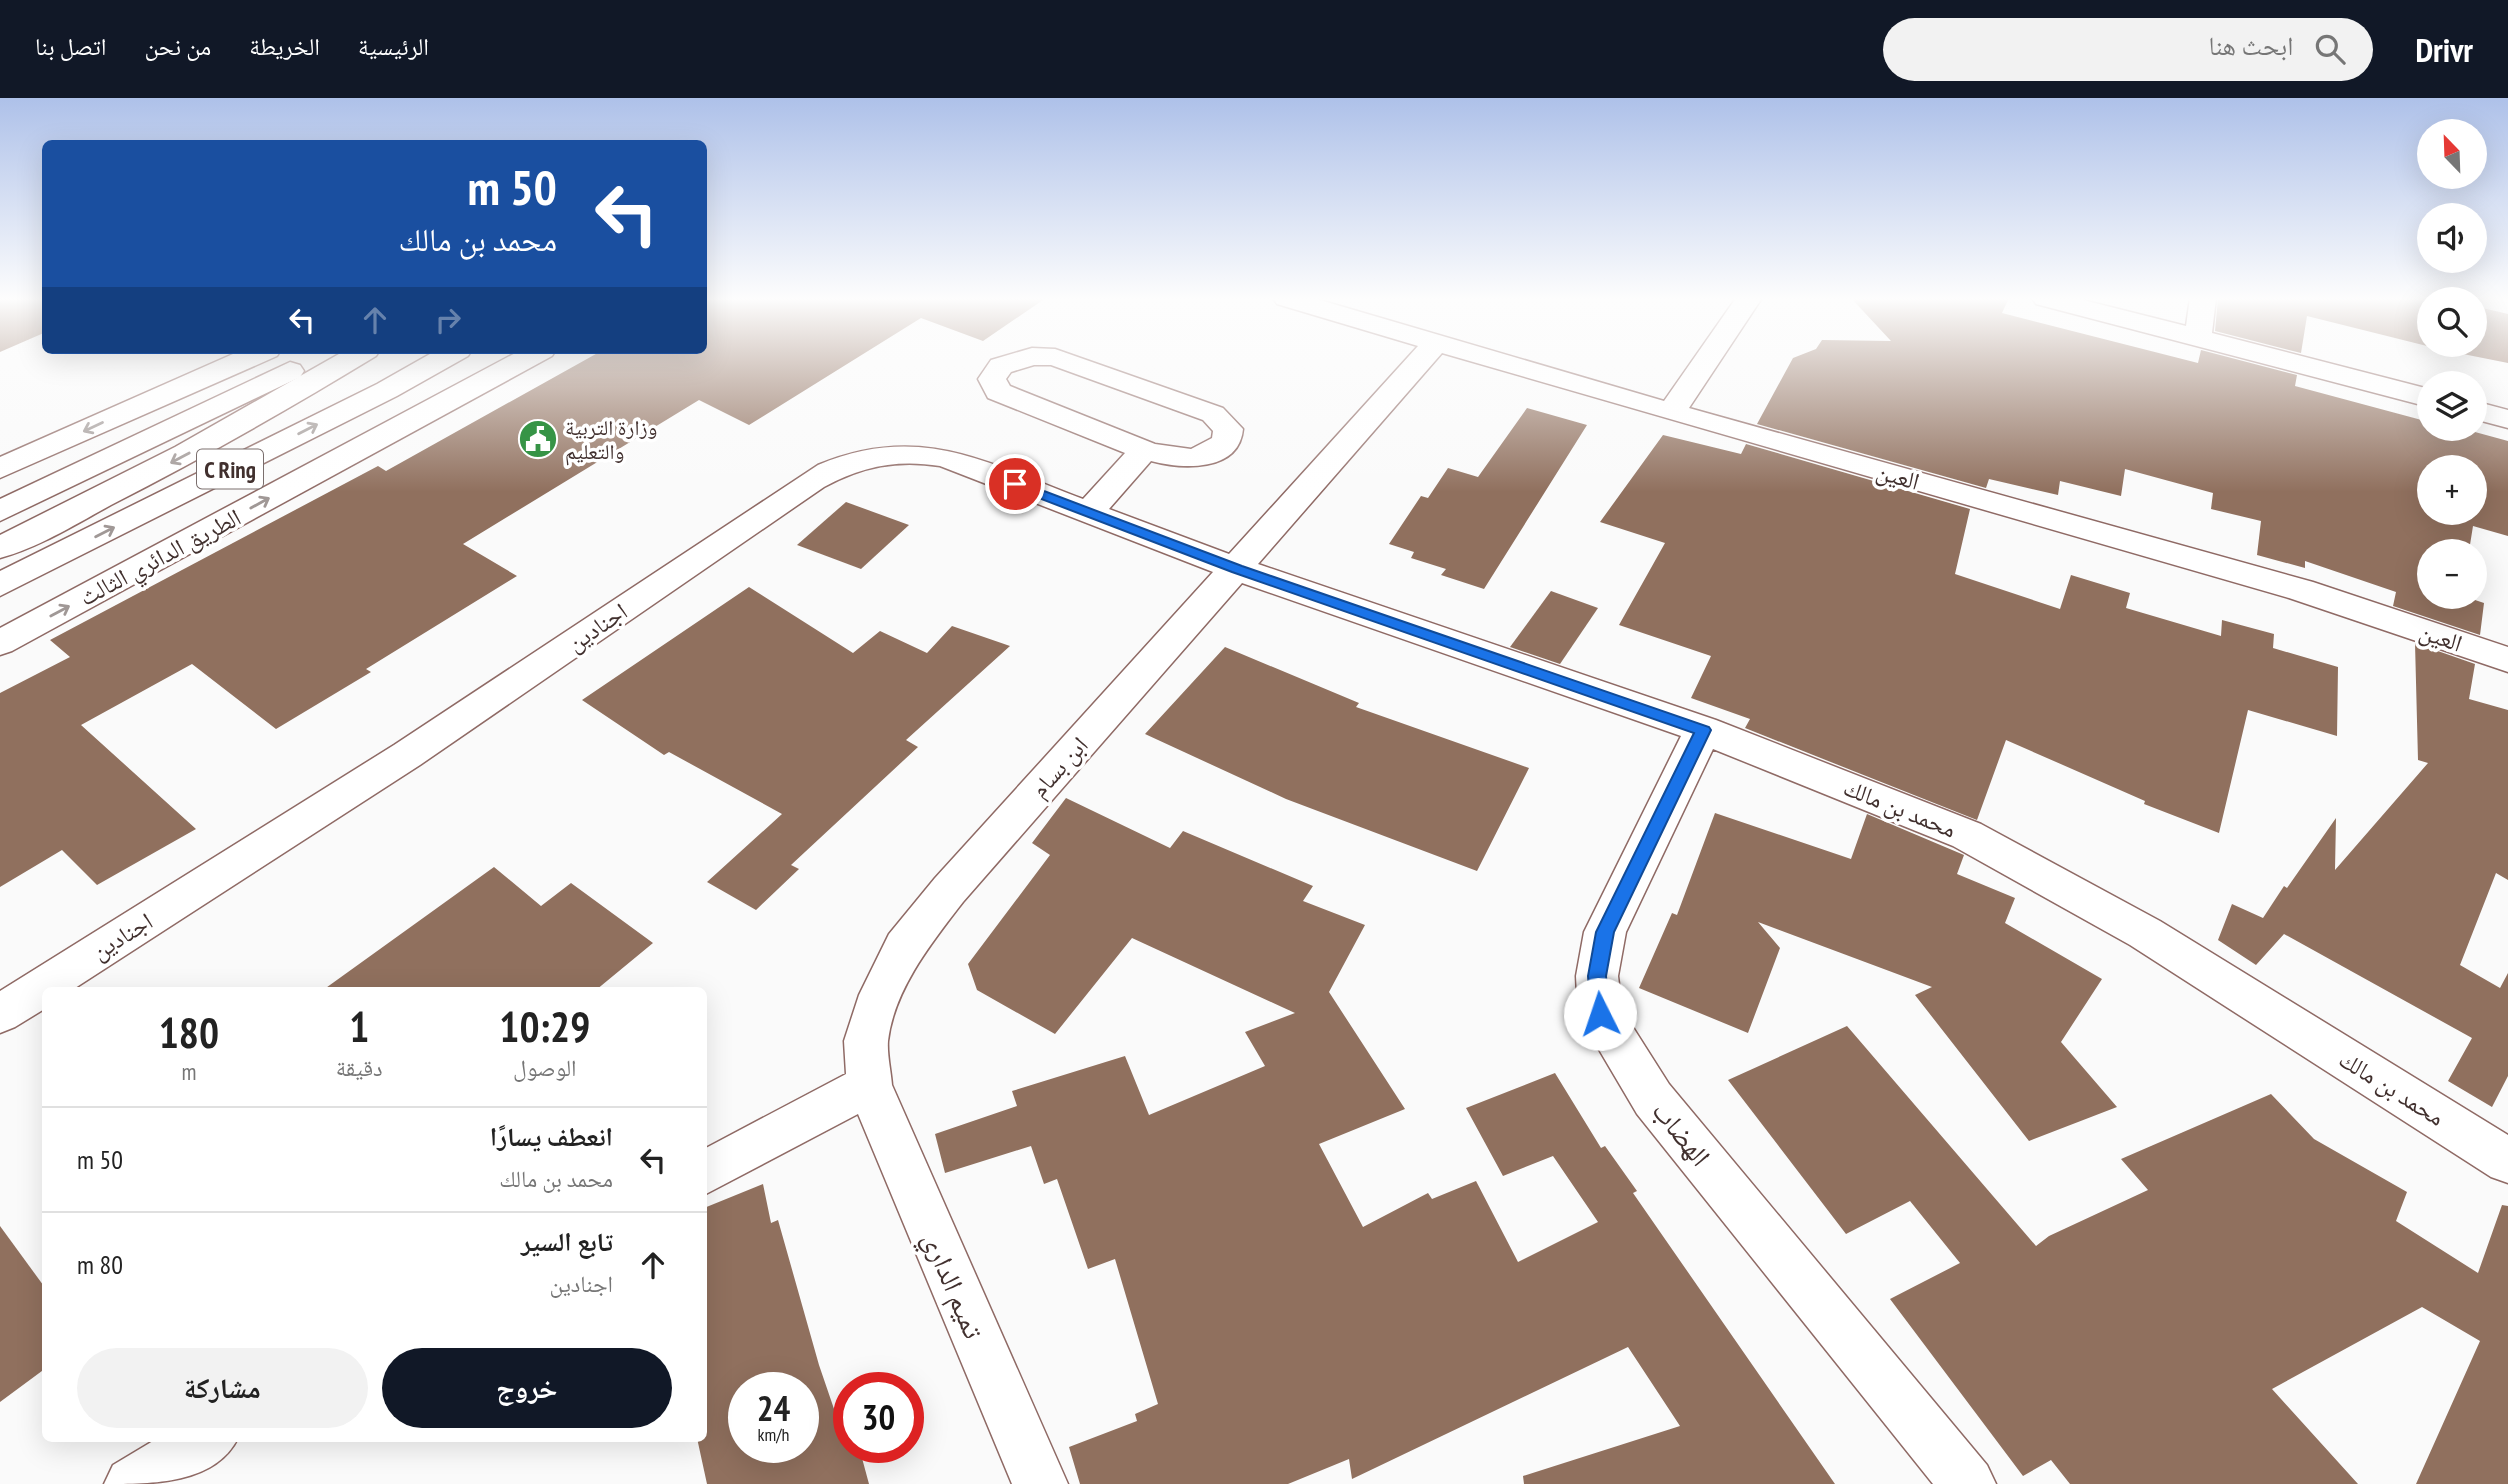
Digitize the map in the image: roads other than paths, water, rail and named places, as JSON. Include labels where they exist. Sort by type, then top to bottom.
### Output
[{"type":"main road","points":[[0,469],[235,363]]},
{"type":"main road","name":"C Ring","points":[[0,511],[307,363]]},
{"type":"main road","points":[[0,548],[154,473],[250,421],[345,363]]},
{"type":"main road","name":"الطريق الدائري الثالث","points":[[0,585],[387,390],[435,363]]},
{"type":"main road","name":"الطريق الدائري الثالث","points":[[0,643],[519,363]]},
{"type":"main road","points":[[1008,363],[995,373],[993,386],[1005,397],[1144,450],[1165,457],[1196,458],[1221,447],[1227,438],[1228,429],[1213,414],[1071,363]]},
{"type":"main road","name":"ابن بسام","points":[[869,1086],[866,1041],[881,995],[904,946],[949,890],[1419,363]]},
{"type":"main road","name":"العين","points":[[1509,363],[1671,412],[2301,590],[2508,660]]},
{"type":"main road","points":[[1671,412],[1705,363]]},
{"type":"main road","points":[[2295,363],[2417,395]]},
{"type":"main road","points":[[2487,413],[2508,419]]},
{"type":"main road","points":[[1088,513],[1144,450]]},
{"type":"main road","name":"اجنادين","points":[[42,987],[407,755],[832,469],[878,455],[925,454],[947,458],[1237,569]]},
{"type":"main road","points":[[0,502],[62,482]]},
{"type":"main road","name":"محمد بن مالك","points":[[1237,569],[1703,730],[1967,835],[2059,883],[2145,933],[2508,1161]]},
{"type":"main road","name":"الهضاب","points":[[1703,730],[1605,932],[1597,976],[1600,1014],[1653,1099],[1968,1484]]},
{"type":"main road","name":"اجنادين","points":[[0,1014],[42,987]]},
{"type":"main road","points":[[707,1170],[869,1086]]},
{"type":"main road","name":"تميم الداري","points":[[869,1086],[1040,1484]]},
{"type":"main road","points":[[132,1484],[204,1442]]},
{"type":"place","name":"وزارة التربية والتعليم","points":[[538,439]]}]
